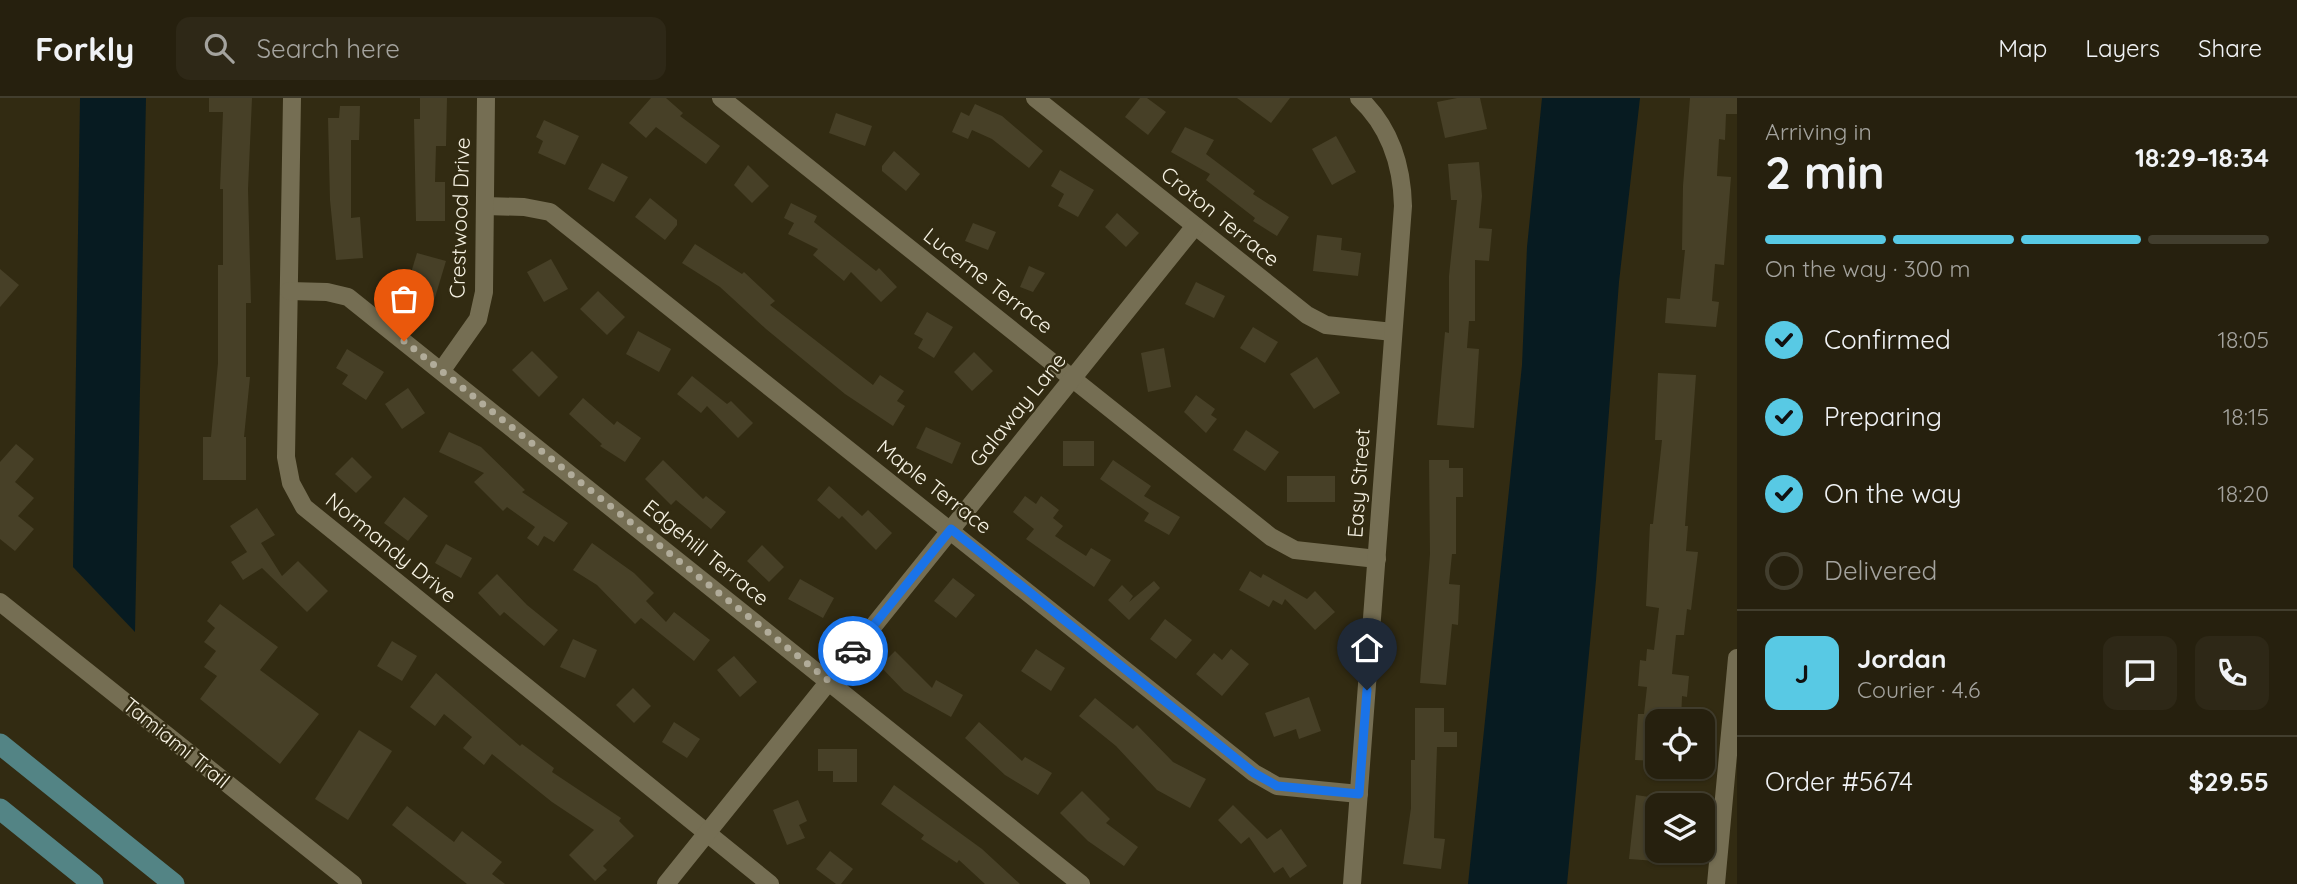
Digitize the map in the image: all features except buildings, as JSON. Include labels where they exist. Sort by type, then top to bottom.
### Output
[{"type":"main road","points":[[0,744],[174,884]]},
{"type":"main road","points":[[0,809],[93,884]]},
{"type":"street","name":"Normandy Drive","points":[[292,98],[286,457],[291,483],[304,507],[770,884]]},
{"type":"street","name":"Crestwood Drive","points":[[442,370],[478,319],[484,292],[486,98]]},
{"type":"street","name":"Lucerne Terrace","points":[[721,98],[1271,537],[1295,550],[1377,559]]},
{"type":"street","name":"Croton Terrace","points":[[1035,98],[1307,315],[1326,326],[1393,332]]},
{"type":"street","name":"Easy Street","points":[[1352,884],[1402,184],[1392,143],[1381,124],[1359,98]]},
{"type":"street","name":"Maple Terrace","points":[[485,206],[524,207],[550,212],[1254,773],[1277,786],[1359,794]]},
{"type":"street","name":"Galaway Lane","points":[[666,884],[1195,226]]},
{"type":"street","name":"Edgehill Terrace","points":[[289,291],[327,292],[348,297],[1081,884]]},
{"type":"street","name":"Tamiami Trail","points":[[0,602],[353,884]]},
{"type":"street","points":[[1716,884],[1733,751],[1737,658]]},
{"type":"water","points":[[80,98],[146,98],[135,632],[73,567]]},
{"type":"water","points":[[1542,98],[1640,98],[1619,282],[1596,580],[1567,884],[1468,884],[1522,365],[1527,247]]},
{"type":"way so far","points":[[404,341],[829,681],[853,651]]},
{"type":"route","points":[[853,651],[951,529],[1254,773],[1277,786],[1359,794],[1367,690]]}]
